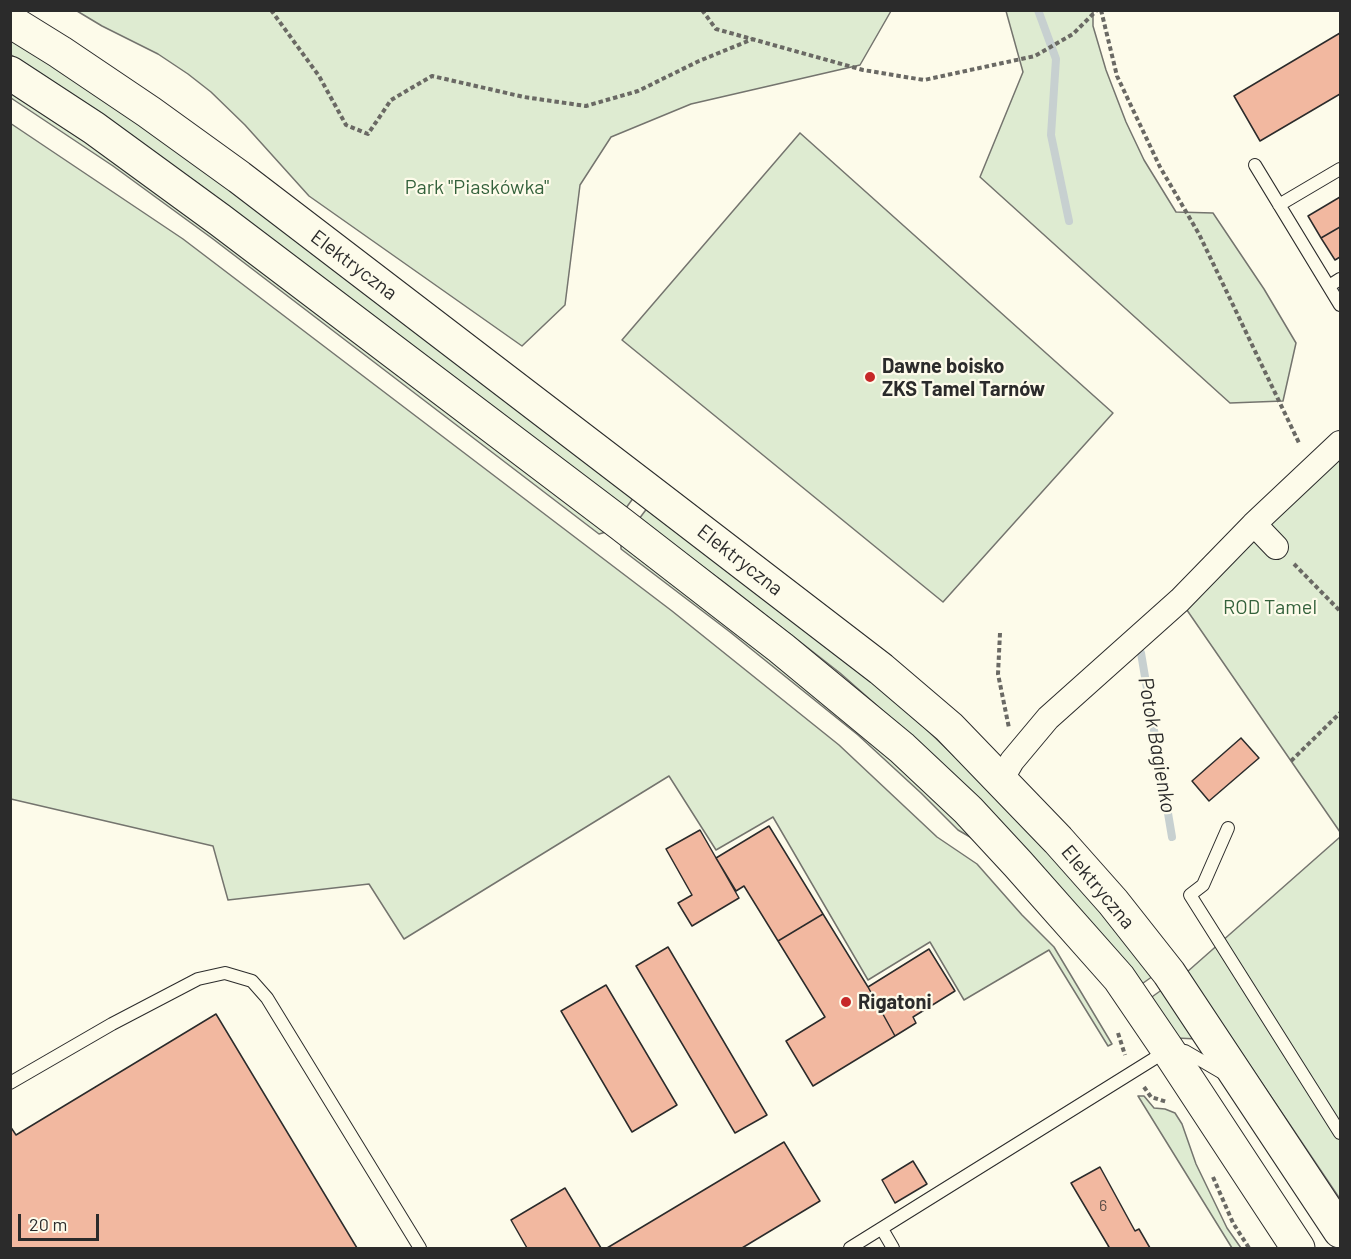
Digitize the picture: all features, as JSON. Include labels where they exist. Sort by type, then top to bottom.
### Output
[{"type":"main road","name":"Elektryczna","points":[[10,21],[139,105],[239,177],[881,669],[949,727],[1009,767],[1058,840],[1113,902],[1169,973],[1341,1231]]},
{"type":"main road","points":[[10,73],[94,128],[248,241],[782,648],[902,748],[968,810],[1048,896],[1119,978],[1298,1248]]},
{"type":"street","points":[[1009,767],[1048,718],[1180,600],[1254,524],[1341,443]]},
{"type":"street","points":[[1254,524],[1276,547]]},
{"type":"lane","points":[[1255,165],[1341,306]]},
{"type":"lane","points":[[1279,205],[1341,169]]},
{"type":"lane","points":[[1329,286],[1341,279]]},
{"type":"lane","points":[[1228,828],[1203,885],[1190,895],[1341,1133]]},
{"type":"lane","points":[[10,1083],[112,1024],[198,979],[225,972],[252,981],[267,998],[420,1248]]},
{"type":"lane","points":[[850,1248],[1168,1050],[1185,1051],[1214,1066],[1247,1090]]},
{"type":"lane","points":[[882,1230],[893,1248]]},
{"type":"path","points":[[271,10],[319,76],[346,125],[368,134],[391,100],[432,76],[524,98],[586,106],[638,91],[699,61],[753,39]]},
{"type":"path","points":[[702,10],[716,29],[863,70],[924,80],[1035,56],[1073,34],[1099,10],[1122,87],[1160,167],[1199,234],[1312,470]]},
{"type":"path","points":[[1276,547],[1341,611]]},
{"type":"path","points":[[1000,633],[998,674],[1007,722],[1009,767]]},
{"type":"path","points":[[1291,761],[1341,713]]},
{"type":"green space","name":"Park \"Piaskówka\"","points":[[77,11],[891,11],[860,65],[691,104],[611,137],[580,185],[565,305],[522,346],[309,196],[245,125],[211,92],[188,74],[158,54]]},
{"type":"green space","points":[[1006,11],[1093,11],[1093,26],[1106,70],[1126,122],[1144,160],[1176,212],[1213,213],[1264,289],[1296,343],[1283,401],[1230,403],[980,177],[1023,72]]},
{"type":"green space","points":[[10,38],[84,85],[214,177],[634,497],[626,508],[199,184],[11,55]]},
{"type":"green space","points":[[10,90],[135,174],[606,532],[599,534],[213,239],[113,166],[11,98]]},
{"type":"green space","points":[[10,123],[183,239],[672,611],[839,745],[937,837],[977,864],[1054,947],[1112,1044],[1108,1046],[1049,950],[964,1000],[930,942],[868,980],[773,817],[716,850],[669,776],[404,939],[369,884],[228,900],[213,846],[11,799]]},
{"type":"green space","name":"Dawne boisko ZKS Tamel Tarnów","points":[[800,133],[1113,413],[943,602],[622,340]]},
{"type":"green space","name":"ROD Tamel","points":[[1340,440],[1340,832],[1180,600]]},
{"type":"green space","points":[[648,507],[858,670],[925,728],[1038,840],[1101,911],[1153,976],[1139,986],[923,746],[840,673],[639,519]]},
{"type":"green space","points":[[621,543],[867,736],[977,841],[958,830],[858,735],[730,632],[621,549]]},
{"type":"green space","points":[[1340,837],[1340,1199],[1187,972]]},
{"type":"green space","points":[[1163,989],[1198,1039],[1176,1038],[1149,999]]},
{"type":"green space","points":[[1138,1096],[1144,1096],[1154,1108],[1175,1113],[1182,1124],[1196,1164],[1227,1228],[1241,1248],[1232,1248]]},
{"type":"building","points":[[1340,33],[1340,94],[1260,141],[1234,96]]},
{"type":"building","points":[[1340,197],[1340,227],[1321,238],[1308,216]]},
{"type":"building","points":[[1340,227],[1340,257],[1335,260],[1321,238]]},
{"type":"building","points":[[1241,738],[1259,758],[1209,801],[1192,781]]},
{"type":"building","points":[[769,826],[823,914],[778,941],[744,886],[736,891],[716,858]]},
{"type":"building","points":[[700,830],[739,898],[692,926],[678,903],[692,895],[666,849]]},
{"type":"building","name":"Rigatoni","points":[[823,914],[895,1036],[813,1086],[786,1041],[825,1017],[778,941]]},
{"type":"building","points":[[668,947],[767,1115],[735,1133],[636,966]]},
{"type":"building","points":[[929,949],[955,991],[913,1017],[916,1023],[895,1036],[868,987]]},
{"type":"building","points":[[606,985],[677,1105],[632,1132],[561,1011]]},
{"type":"building","points":[[216,1014],[357,1248],[10,1248],[10,1126],[16,1135]]},
{"type":"building","points":[[784,1142],[820,1201],[742,1248],[607,1248]]},
{"type":"building","points":[[913,1161],[927,1184],[895,1203],[882,1180]]},
{"type":"building","points":[[1100,1167],[1135,1231],[1139,1229],[1150,1248],[1107,1248],[1109,1247],[1071,1183]]},
{"type":"building","points":[[565,1188],[601,1248],[527,1248],[511,1220]]},
{"type":"waterway","name":"Potok Bagienko","points":[[1038,10],[1056,59],[1051,135],[1069,221]]},
{"type":"waterway","name":"Potok Bagienko","points":[[1141,653],[1172,837]]},
{"type":"place","name":"Dawne boisko ZKS Tamel Tarnów","points":[[870,377]]},
{"type":"place","name":"Rigatoni","points":[[846,1002]]}]
